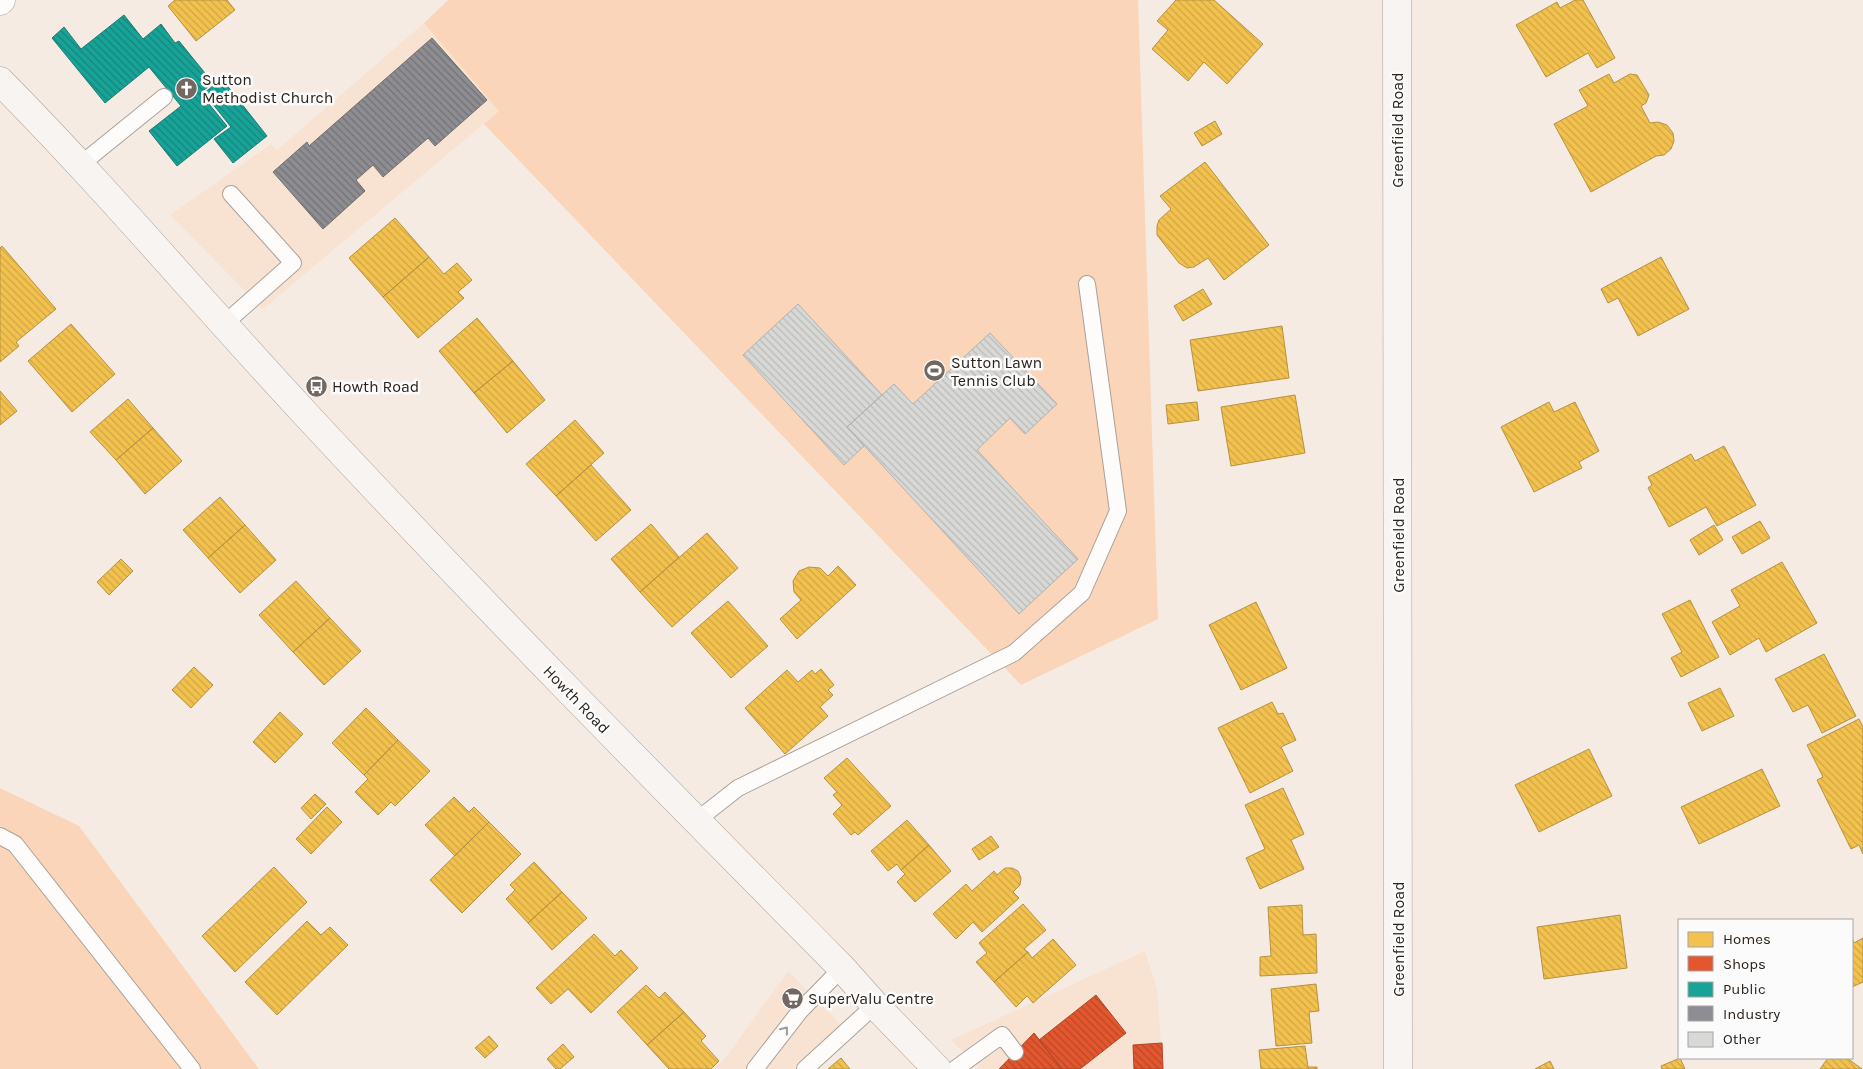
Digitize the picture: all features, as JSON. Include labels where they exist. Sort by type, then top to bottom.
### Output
[{"type":"main road","name":"Greenfield Road","points":[[1397,0],[1398,1069]]},
{"type":"main road","name":"Howth Road","points":[[0,81],[80,165],[306,414],[493,613],[842,968],[937,1069]]},
{"type":"lane","points":[[80,165],[164,97]]},
{"type":"lane","points":[[224,324],[293,263],[231,194]]},
{"type":"lane","points":[[696,821],[738,788],[1014,653],[1082,594],[1118,511],[1087,284]]},
{"type":"lane","points":[[0,836],[15,844],[192,1069]]},
{"type":"lane","points":[[755,1069],[800,1011],[842,968]]},
{"type":"lane","points":[[805,1069],[875,1005]]},
{"type":"lane","points":[[955,1069],[1002,1035],[1014,1052]]},
{"type":"shaded area","name":"Sutton Lawn Tennis Club","points":[[448,0],[1138,0],[1158,619],[1021,685],[484,124],[499,111],[424,23]]},
{"type":"shaded area","points":[[424,23],[499,111],[263,309],[170,215],[271,144],[277,150]]},
{"type":"shaded area","points":[[0,788],[79,826],[259,1069],[0,1069]]},
{"type":"shaded area","points":[[1145,951],[1157,989],[1163,1069],[981,1069],[951,1040]]},
{"type":"shaded area","name":"SuperValu Centre","points":[[788,971],[841,1025],[795,1069],[715,1069],[729,1053]]},
{"type":"building: Homes","points":[[175,0],[227,0],[235,10],[196,41],[168,6]]},
{"type":"building: Homes","points":[[1176,0],[1214,0],[1263,44],[1227,84],[1204,62],[1188,81],[1152,49],[1168,30],[1157,21]]},
{"type":"building: Homes","points":[[1575,0],[1583,0],[1615,58],[1597,68],[1588,53],[1546,77],[1516,25],[1557,2],[1560,8]]},
{"type":"building: Homes","points":[[1609,74],[1614,83],[1630,74],[1637,75],[1649,95],[1646,103],[1641,106],[1650,123],[1658,122],[1667,125],[1673,133],[1674,141],[1671,149],[1664,155],[1656,156],[1591,192],[1554,124],[1588,106],[1579,90]]},
{"type":"building: Homes","points":[[1215,121],[1222,134],[1202,146],[1194,133]]},
{"type":"building: Homes","points":[[1205,162],[1269,245],[1224,280],[1208,258],[1194,267],[1187,268],[1179,263],[1157,235],[1159,220],[1171,209],[1160,196]]},
{"type":"building: Homes","points":[[395,218],[429,257],[383,297],[349,258]]},
{"type":"building: Homes","points":[[2,246],[56,309],[16,342],[19,346],[0,362],[0,248]]},
{"type":"building: Homes","points":[[429,257],[444,274],[457,263],[472,280],[458,292],[464,298],[418,338],[383,297]]},
{"type":"building: Homes","points":[[1661,257],[1689,309],[1638,336],[1618,298],[1608,303],[1601,289]]},
{"type":"building: Homes","points":[[1203,289],[1212,304],[1183,321],[1174,306]]},
{"type":"building: Homes","points":[[477,318],[513,361],[474,393],[439,351]]},
{"type":"building: Homes","points":[[71,324],[115,374],[72,412],[28,361]]},
{"type":"building: Homes","points":[[1282,326],[1289,378],[1198,391],[1190,340]]},
{"type":"building: Homes","points":[[513,361],[545,400],[507,433],[474,393]]},
{"type":"building: Homes","points":[[0,391],[17,411],[0,425]]},
{"type":"building: Homes","points":[[1295,395],[1305,453],[1231,466],[1221,407]]},
{"type":"building: Homes","points":[[128,399],[153,428],[116,460],[90,432]]},
{"type":"building: Homes","points":[[1197,402],[1199,420],[1168,424],[1166,405]]},
{"type":"building: Homes","points":[[1549,402],[1554,412],[1575,402],[1599,451],[1579,462],[1582,468],[1534,492],[1501,427]]},
{"type":"building: Homes","points":[[575,420],[604,453],[556,496],[526,464]]},
{"type":"building: Homes","points":[[153,428],[182,461],[145,494],[116,460]]},
{"type":"building: Homes","points":[[1724,446],[1756,505],[1717,526],[1706,507],[1669,527],[1648,488],[1652,485],[1648,477],[1691,454],[1695,461]]},
{"type":"building: Homes","points":[[591,465],[631,510],[596,541],[556,496]]},
{"type":"building: Homes","points":[[220,497],[245,525],[208,558],[183,530]]},
{"type":"building: Homes","points":[[1760,521],[1770,538],[1742,554],[1732,537]]},
{"type":"building: Homes","points":[[651,524],[679,557],[640,592],[611,559]]},
{"type":"building: Homes","points":[[245,525],[276,560],[240,593],[208,558]]},
{"type":"building: Homes","points":[[1714,525],[1723,540],[1699,555],[1690,540]]},
{"type":"building: Homes","points":[[707,533],[738,568],[672,627],[640,592]]},
{"type":"building: Homes","points":[[121,559],[133,571],[109,595],[97,582]]},
{"type":"building: Homes","points":[[1782,562],[1817,623],[1766,652],[1759,638],[1730,655],[1712,622],[1740,606],[1731,590]]},
{"type":"building: Homes","points":[[838,566],[856,585],[797,639],[780,619],[801,600],[794,592],[793,581],[799,571],[809,567],[820,568],[828,576]]},
{"type":"building: Homes","points":[[296,581],[330,618],[293,652],[259,615]]},
{"type":"building: Homes","points":[[1690,600],[1719,657],[1681,677],[1671,658],[1682,652],[1662,614]]},
{"type":"building: Homes","points":[[728,601],[768,646],[731,678],[691,633]]},
{"type":"building: Homes","points":[[1256,602],[1287,668],[1241,690],[1209,625]]},
{"type":"building: Homes","points":[[330,618],[361,651],[324,685],[293,652]]},
{"type":"building: Homes","points":[[1824,654],[1856,716],[1822,733],[1808,705],[1793,712],[1775,679]]},
{"type":"building: Homes","points":[[194,667],[213,685],[191,708],[172,690]]},
{"type":"building: Homes","points":[[821,669],[834,685],[828,690],[833,695],[820,707],[828,716],[785,754],[745,708],[787,670],[798,682],[812,670],[815,674]]},
{"type":"building: Homes","points":[[1720,688],[1734,716],[1702,731],[1688,703]]},
{"type":"building: Homes","points":[[1272,702],[1278,714],[1283,713],[1296,740],[1281,747],[1293,771],[1250,793],[1218,728]]},
{"type":"building: Homes","points":[[366,708],[398,740],[364,775],[332,743]]},
{"type":"building: Homes","points":[[280,712],[303,734],[275,763],[253,742]]},
{"type":"building: Homes","points":[[1859,719],[1863,727],[1863,854],[1859,845],[1851,849],[1817,780],[1823,777],[1807,745]]},
{"type":"building: Homes","points":[[398,740],[430,771],[395,806],[391,802],[378,815],[355,792],[368,779],[364,775]]},
{"type":"building: Homes","points":[[1589,749],[1612,796],[1539,832],[1515,785]]},
{"type":"building: Homes","points":[[847,758],[891,806],[858,835],[855,832],[851,835],[833,814],[842,805],[833,795],[837,792],[824,778]]},
{"type":"building: Homes","points":[[1762,769],[1780,806],[1699,844],[1681,807]]},
{"type":"building: Homes","points":[[1283,788],[1304,834],[1291,840],[1304,869],[1260,889],[1246,858],[1265,849],[1245,805]]},
{"type":"building: Homes","points":[[315,794],[326,804],[311,819],[301,808]]},
{"type":"building: Homes","points":[[454,797],[469,812],[474,807],[489,822],[455,856],[425,825]]},
{"type":"building: Homes","points":[[327,807],[342,822],[311,854],[296,839]]},
{"type":"building: Homes","points":[[907,820],[929,845],[901,870],[897,864],[888,871],[871,851]]},
{"type":"building: Homes","points":[[489,822],[521,854],[462,913],[430,880]]},
{"type":"building: Homes","points":[[991,836],[999,847],[979,860],[972,849]]},
{"type":"building: Homes","points":[[929,845],[951,871],[915,902],[897,882],[905,874],[901,870]]},
{"type":"building: Homes","points":[[534,862],[562,892],[528,923],[506,899],[515,890],[510,885]]},
{"type":"building: Homes","points":[[274,867],[307,902],[235,972],[202,936]]},
{"type":"building: Homes","points":[[1005,868],[1012,868],[1018,871],[1021,878],[1020,885],[1013,892],[1019,898],[982,932],[973,922],[956,939],[933,914],[966,884],[972,891],[994,871],[997,875]]},
{"type":"building: Homes","points":[[562,892],[587,918],[552,950],[528,923]]},
{"type":"building: Homes","points":[[1023,904],[1046,930],[1024,949],[1028,952],[994,982],[976,962],[987,953],[979,943]]},
{"type":"building: Homes","points":[[1302,905],[1303,935],[1316,934],[1317,973],[1260,976],[1260,957],[1271,956],[1268,907]]},
{"type":"building: Homes","points":[[1620,915],[1627,968],[1544,979],[1537,927]]},
{"type":"building: Homes","points":[[307,921],[321,935],[330,927],[348,945],[277,1015],[245,982]]},
{"type":"building: Homes","points":[[594,934],[615,956],[621,950],[638,968],[591,1013],[568,989],[551,1004],[536,988]]},
{"type":"building: Homes","points":[[1863,938],[1863,982],[1853,987],[1853,940],[1854,943]]},
{"type":"building: Homes","points":[[1053,939],[1076,965],[1033,1003],[1027,996],[1016,1007],[994,982],[1028,952],[1032,958]]},
{"type":"building: Homes","points":[[1316,984],[1319,1011],[1309,1012],[1312,1043],[1276,1046],[1271,989]]},
{"type":"building: Homes","points":[[646,985],[659,998],[665,992],[684,1012],[647,1045],[617,1012]]},
{"type":"building: Homes","points":[[684,1012],[706,1036],[701,1041],[719,1061],[711,1069],[669,1069],[647,1045]]},
{"type":"building: Homes","points":[[489,1036],[498,1046],[485,1058],[475,1048]]},
{"type":"building: Homes","points":[[563,1044],[574,1057],[560,1069],[556,1069],[547,1059]]},
{"type":"building: Homes","points":[[1305,1046],[1308,1067],[1317,1067],[1317,1069],[1261,1069],[1259,1050]]},
{"type":"building: Homes","points":[[841,1058],[850,1069],[828,1069]]},
{"type":"building: Homes","points":[[1680,1059],[1685,1069],[1662,1069],[1661,1066]]},
{"type":"building: Homes","points":[[1827,1059],[1848,1059],[1862,1069],[1820,1069]]},
{"type":"building: Homes","points":[[1550,1061],[1554,1069],[1535,1069]]},
{"type":"building: Shops","points":[[1096,995],[1126,1033],[1080,1069],[1062,1069],[1039,1040]]},
{"type":"building: Shops","points":[[1034,1033],[1062,1069],[999,1069]]},
{"type":"building: Shops","points":[[1162,1043],[1163,1069],[1134,1069],[1133,1045]]},
{"type":"building: Public","name":"Sutton Methodist Church","points":[[124,15],[143,39],[161,24],[175,43],[179,41],[213,83],[200,93],[227,126],[177,166],[149,131],[181,106],[149,67],[105,103],[52,38],[64,27],[81,49]]},
{"type":"building: Public","points":[[222,79],[267,136],[233,163],[214,139],[231,127],[204,93]]},
{"type":"building: Industry","points":[[432,38],[487,100],[435,146],[428,138],[383,177],[373,165],[356,180],[365,191],[323,229],[273,172],[307,142],[309,146]]},
{"type":"building: Other","points":[[798,304],[882,395],[847,427],[864,446],[844,465],[743,355]]},
{"type":"building: Other","points":[[990,333],[1057,404],[1025,434],[1010,418],[977,450],[1078,559],[1019,614],[847,427],[894,384],[913,404]]},
{"type":"place","name":"Sutton Methodist Church","points":[[186,88]]},
{"type":"place","name":"Sutton Lawn Tennis Club","points":[[935,371]]},
{"type":"place","name":"Howth Road","points":[[316,386]]},
{"type":"place","name":"SuperValu Centre","points":[[792,998]]}]
